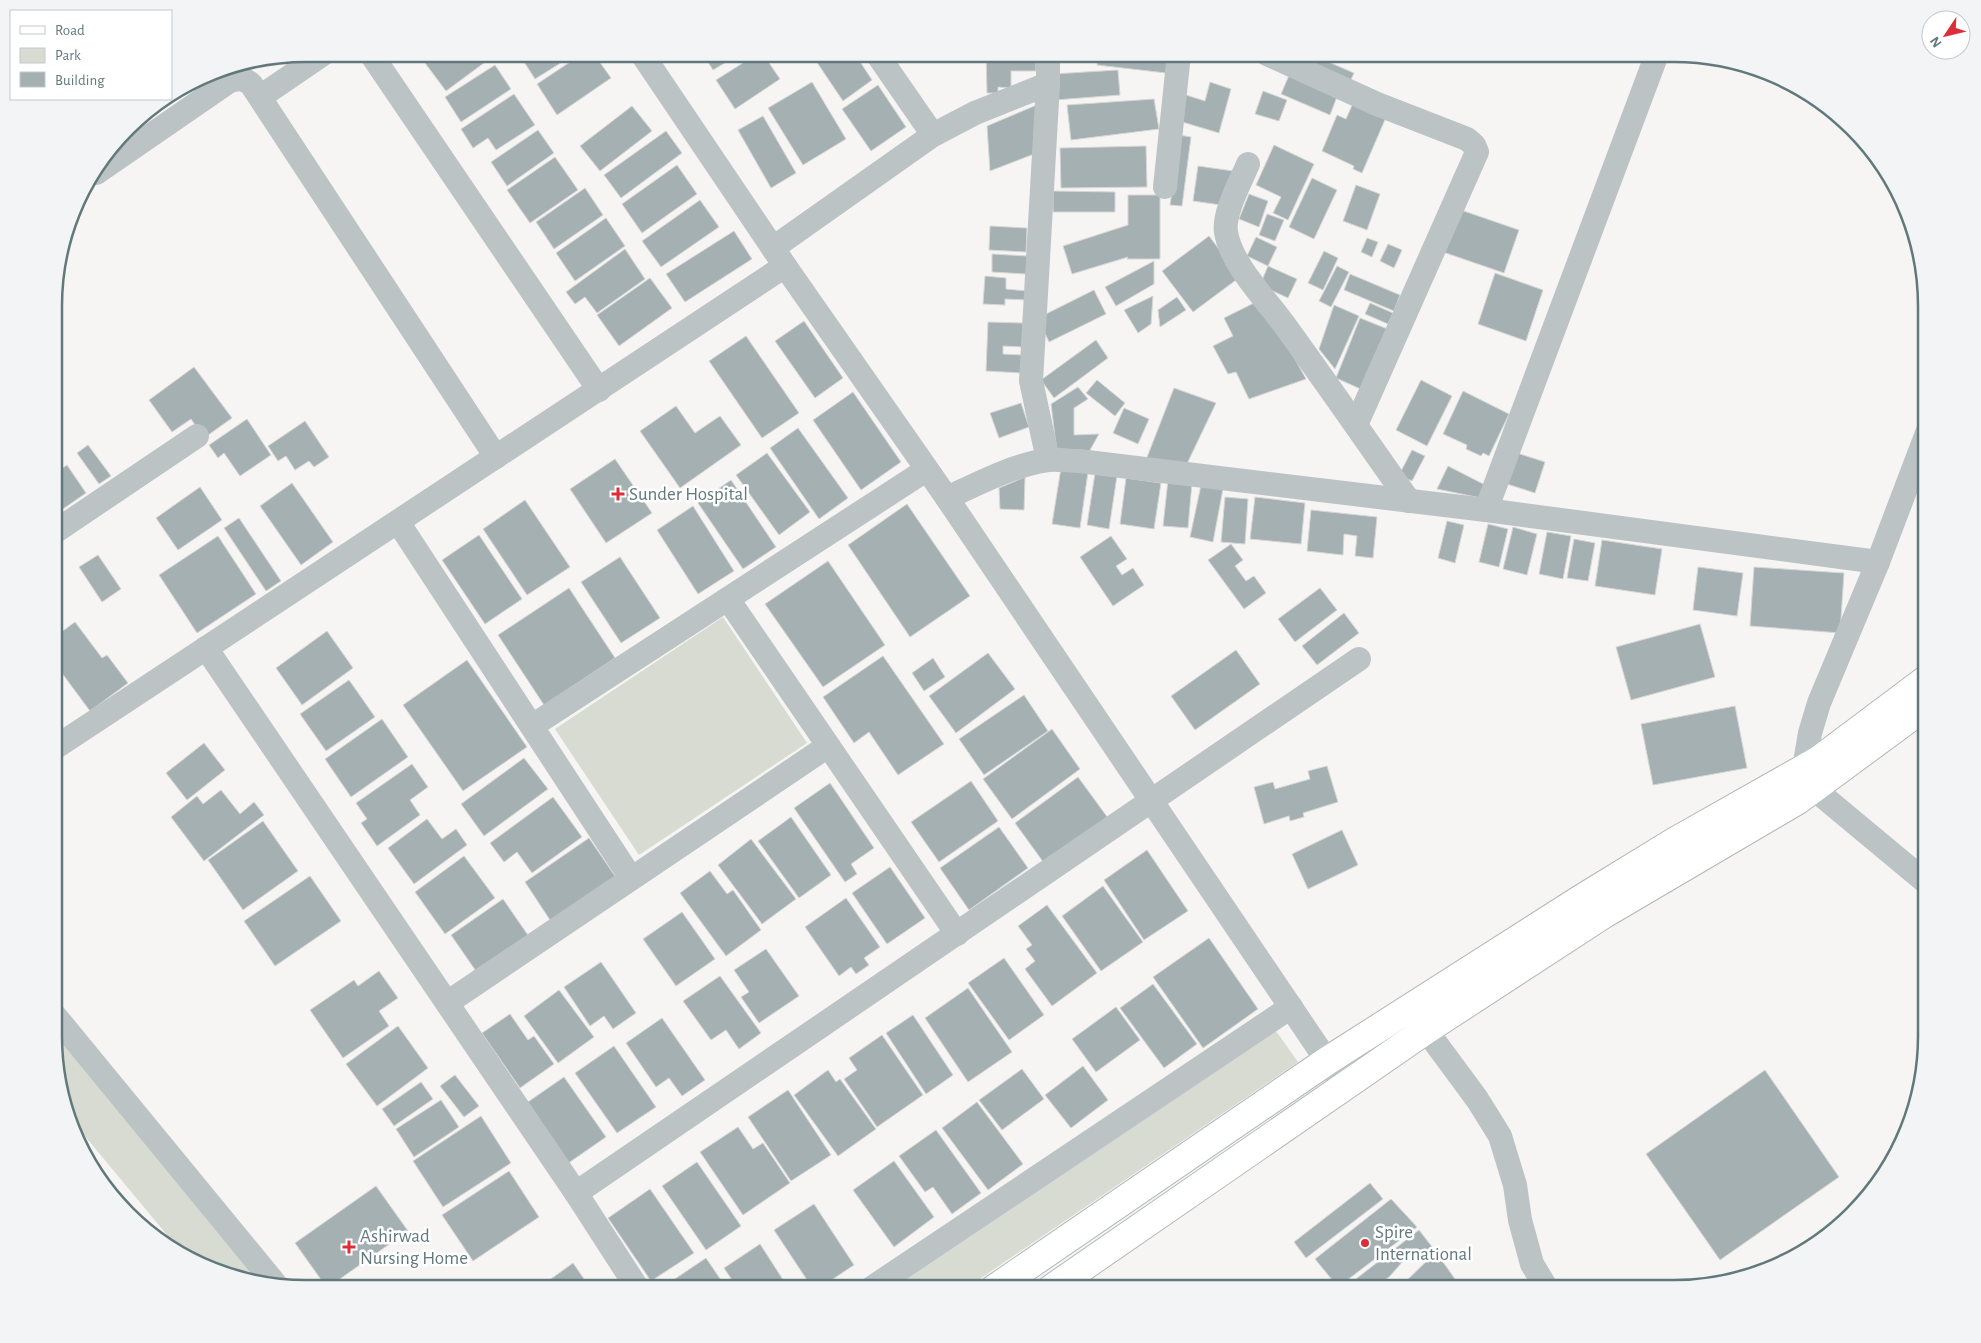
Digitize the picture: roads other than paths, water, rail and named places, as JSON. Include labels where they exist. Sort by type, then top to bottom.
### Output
[{"type":"main road","points":[[1064,1280],[1426,1030],[1604,914],[1798,800],[1819,760],[1918,686]]},
{"type":"main road","points":[[1007,1280],[1327,1061],[1648,857],[1809,779],[1918,712]]},
{"type":"street","points":[[260,97],[311,62]]},
{"type":"street","points":[[376,62],[599,390]]},
{"type":"street","points":[[647,62],[779,257],[947,498],[1344,1086]]},
{"type":"street","points":[[883,62],[933,135]]},
{"type":"street","points":[[1048,62],[1031,380],[1048,460]]},
{"type":"street","points":[[1165,187],[1178,62]]},
{"type":"street","points":[[1285,62],[1377,104],[1467,139],[1474,145],[1477,152],[1356,425]]},
{"type":"street","points":[[1486,510],[1654,62]]},
{"type":"street","points":[[108,165],[236,78],[244,79],[251,84],[496,457]]},
{"type":"street","points":[[62,743],[599,390],[779,257],[933,135],[975,113],[1048,84]]},
{"type":"street","points":[[1248,164],[1226,218],[1226,231],[1230,246],[1252,285],[1273,309],[1409,501]]},
{"type":"street","points":[[62,527],[196,436]]},
{"type":"street","points":[[1918,457],[1878,562],[1819,703],[1810,733],[1809,779],[1918,875]]},
{"type":"street","points":[[947,498],[990,478],[1048,460],[1079,461],[1486,510],[1878,562]]},
{"type":"street","points":[[532,726],[926,470]]},
{"type":"street","points":[[398,522],[631,878]]},
{"type":"street","points":[[728,599],[957,934]]},
{"type":"street","points":[[206,648],[576,1193],[632,1280]]},
{"type":"street","points":[[576,1193],[1152,802],[1359,659]]},
{"type":"street","points":[[447,1002],[828,746]]},
{"type":"street","points":[[883,1280],[1291,1007]]},
{"type":"street","points":[[62,1024],[270,1277]]},
{"type":"street","points":[[1426,1030],[1477,1099],[1500,1136],[1515,1185],[1520,1220],[1532,1264],[1542,1280]]},
{"type":"place","name":"Sunder Hospital","points":[[618,494]]},
{"type":"place","name":"Spire International","points":[[1365,1243]]},
{"type":"place","name":"Ashirwad Nursing Home","points":[[349,1247]]}]
